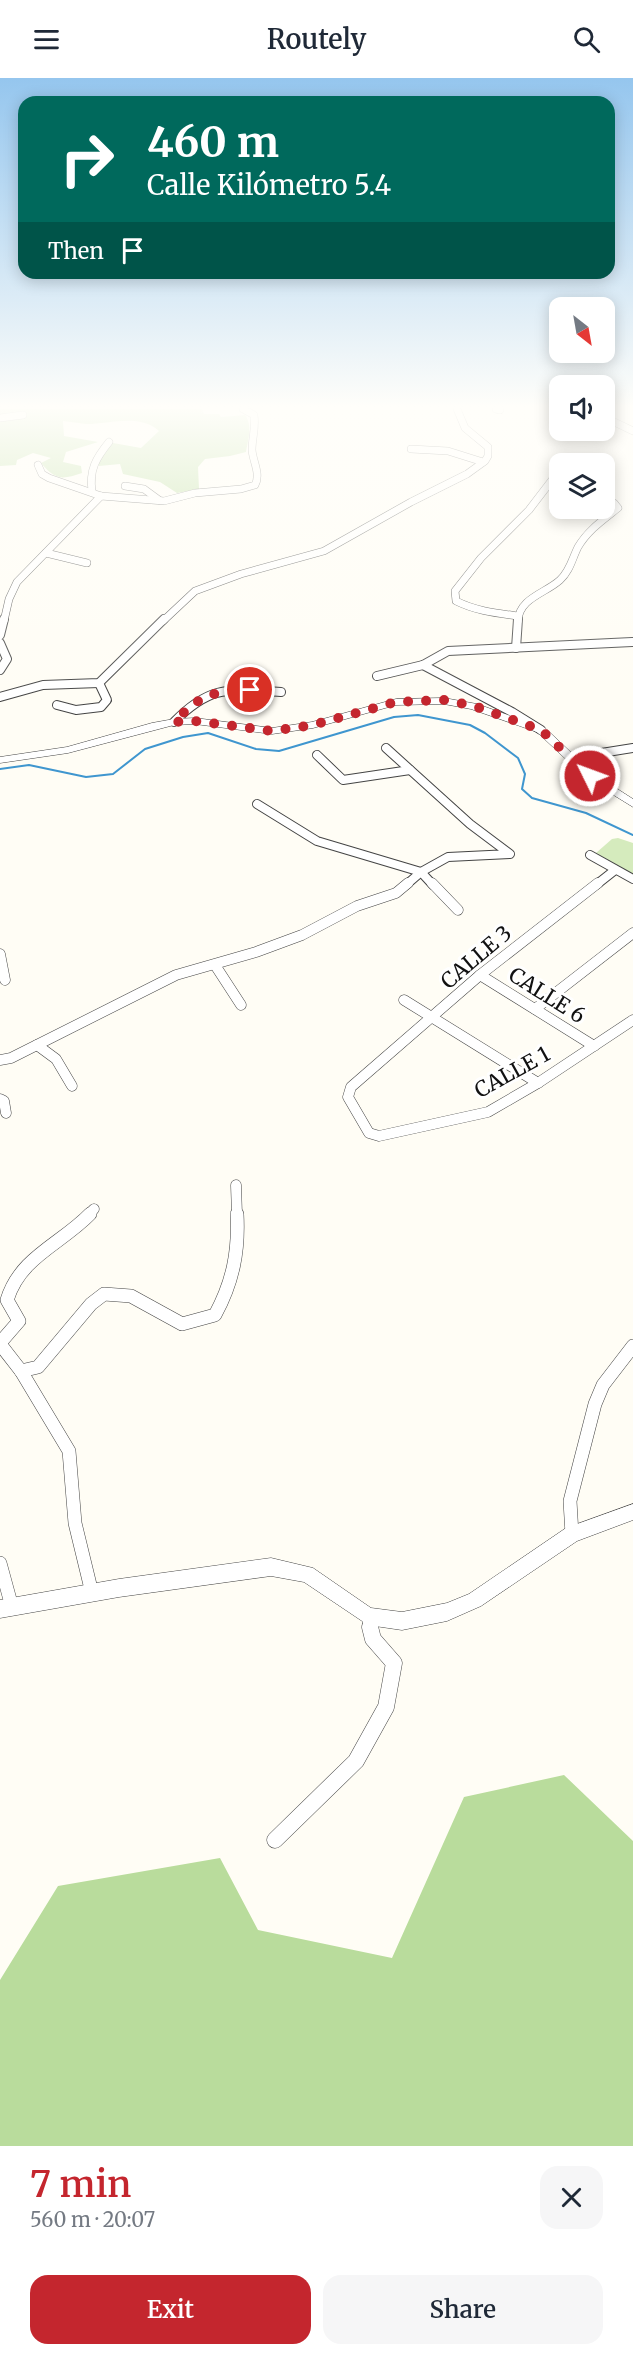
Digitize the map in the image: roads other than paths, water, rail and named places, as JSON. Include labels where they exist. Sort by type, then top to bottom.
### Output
[{"type":"street","points":[[0,635],[9,599],[17,582],[92,506]]},
{"type":"street","points":[[0,697],[43,685],[99,683],[195,591],[232,577],[324,551],[405,506]]},
{"type":"street","points":[[518,616],[490,613],[466,607],[456,601],[454,591],[481,558],[532,506]]},
{"type":"street","points":[[516,648],[518,616],[525,603],[559,581],[568,570],[577,549],[588,532],[604,519]]},
{"type":"street","points":[[46,553],[87,563]]},
{"type":"street","points":[[377,676],[423,665],[448,651],[632,642]]},
{"type":"street","points":[[0,644],[8,659],[0,670]]},
{"type":"street","points":[[423,665],[456,684],[517,713],[541,730],[590,776],[633,804]]},
{"type":"street","points":[[57,705],[76,710],[101,707],[107,700],[99,683]]},
{"type":"street","points":[[174,722],[198,699],[213,693],[250,690],[281,692]]},
{"type":"street","points":[[0,760],[68,750],[174,722],[195,721],[272,731],[313,725],[396,702],[427,700],[474,706],[541,730]]},
{"type":"street","points":[[570,758],[633,747]]},
{"type":"street","points":[[0,1060],[37,1045],[176,975],[256,952],[302,935],[357,906],[396,894],[421,872],[448,857],[510,854],[470,824],[386,748]]},
{"type":"street","points":[[317,755],[343,780],[410,770]]},
{"type":"street","points":[[257,804],[317,841],[421,872],[458,910]]},
{"type":"street","points":[[590,855],[633,879]]},
{"type":"street","name":"CALLE 3","points":[[363,1076],[480,975],[615,870]]},
{"type":"street","points":[[535,1010],[633,933]]},
{"type":"street","points":[[0,943],[5,981]]},
{"type":"street","points":[[215,964],[241,1005]]},
{"type":"street","name":"CALLE 6","points":[[480,975],[594,1046]]},
{"type":"street","points":[[404,1000],[538,1083]]},
{"type":"street","name":"CALLE 1","points":[[363,1076],[351,1087],[348,1097],[369,1133],[379,1136],[488,1112],[538,1083],[633,1020]]},
{"type":"street","points":[[37,1045],[56,1059],[72,1086]]},
{"type":"street","points":[[0,1099],[4,1101],[6,1113]]},
{"type":"street","points":[[21,1371],[38,1367],[91,1304],[104,1294],[131,1296],[182,1324],[214,1315],[229,1292],[239,1255],[236,1185]]},
{"type":"street","points":[[92,1593],[75,1523],[69,1451],[21,1371],[0,1343],[19,1321],[7,1300],[15,1280],[45,1250],[82,1223],[94,1209]]},
{"type":"street","points":[[572,1534],[570,1502],[596,1404],[603,1384],[633,1346]]},
{"type":"street","points":[[0,1563],[6,1608],[271,1567],[307,1574],[368,1616],[402,1621],[447,1612],[475,1600],[572,1534],[633,1512]]},
{"type":"street","points":[[275,1840],[356,1761],[386,1707],[394,1663],[374,1639],[368,1616]]},
{"type":"waterway","points":[[0,769],[29,765],[86,777],[113,774],[145,749],[183,737],[208,733],[256,749],[279,751],[394,717],[418,715],[470,725],[485,733],[518,758],[525,774],[522,789],[532,798],[586,813],[633,835]]}]
